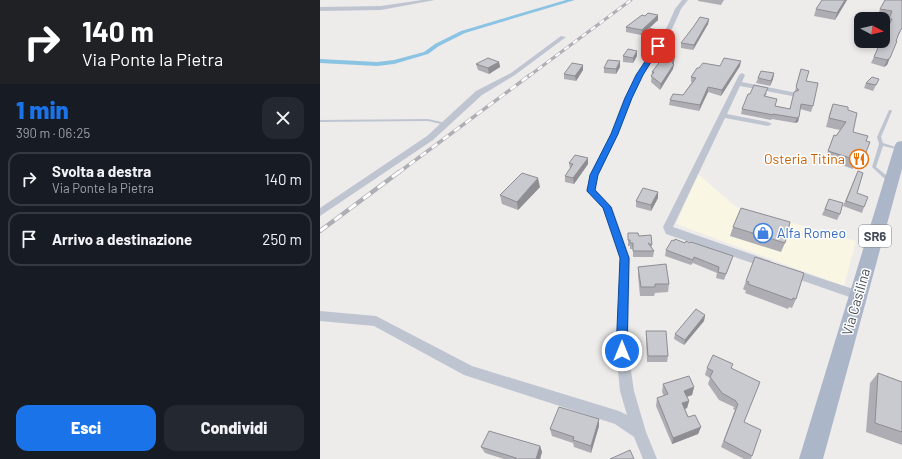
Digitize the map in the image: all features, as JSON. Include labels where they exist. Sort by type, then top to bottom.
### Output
[{"type":"main road","name":"Via Casilina","points":[[811,459],[901,147]]},
{"type":"street","points":[[320,9],[381,8],[432,0]]},
{"type":"street","points":[[650,459],[639,432],[627,391],[622,351],[624,258],[607,207],[591,191],[594,175],[614,134],[628,98],[640,75],[670,27],[684,0]]},
{"type":"street","points":[[320,213],[430,138],[479,93],[513,74],[563,38]]},
{"type":"street","points":[[792,94],[740,79],[668,227],[670,231],[858,296]]},
{"type":"street","points":[[723,115],[768,124]]},
{"type":"street","points":[[320,316],[376,321],[469,371],[619,418],[639,432]]},
{"type":"lane","points":[[890,111],[879,137],[881,144],[874,167],[891,182]]},
{"type":"lane","points":[[320,121],[428,120],[445,124]]},
{"type":"lane","points":[[881,144],[901,147]]},
{"type":"shaded area","name":"Alfa Romeo","points":[[698,174],[736,207],[856,241],[844,286],[676,224]]},
{"type":"building","points":[[822,0],[845,0],[837,13],[816,9]]},
{"type":"building","points":[[885,0],[902,0],[902,28],[890,58],[887,60],[874,57],[878,48],[890,48],[890,23],[892,19],[890,19],[890,16],[892,11],[880,9]]},
{"type":"building","points":[[648,13],[658,15],[642,30],[626,27],[642,15],[645,16]]},
{"type":"building","points":[[700,17],[709,19],[694,45],[681,43],[694,26]]},
{"type":"building","points":[[648,28],[658,30],[651,36],[641,34]]},
{"type":"building","points":[[628,49],[637,51],[633,58],[623,56]]},
{"type":"building","points":[[665,55],[675,56],[672,63],[674,64],[661,84],[651,76],[654,72],[652,72]]},
{"type":"building","points":[[488,58],[499,62],[488,68],[476,64]]},
{"type":"building","points":[[724,58],[741,61],[722,90],[708,87],[700,105],[670,100],[673,94],[683,95],[696,78],[691,77],[697,68],[699,68],[703,63],[720,66]]},
{"type":"building","points":[[608,60],[620,61],[616,69],[604,68]]},
{"type":"building","points":[[572,63],[583,65],[575,76],[564,74]]},
{"type":"building","points":[[801,69],[809,71],[806,81],[818,83],[813,106],[801,104],[799,117],[773,115],[742,109],[748,94],[750,94],[754,85],[768,88],[764,96],[777,99],[775,106],[790,109],[794,92],[799,90],[796,87]]},
{"type":"building","points":[[761,71],[774,73],[771,81],[758,78]]},
{"type":"building","points":[[872,77],[879,79],[876,85],[866,83]]},
{"type":"building","points":[[833,104],[848,107],[848,110],[857,113],[853,132],[868,136],[866,141],[870,142],[864,157],[859,156],[857,160],[828,151],[834,135],[836,136],[846,122],[829,118]]},
{"type":"building","points":[[575,155],[588,158],[573,178],[565,176],[573,164],[569,163]]},
{"type":"building","points":[[858,171],[863,173],[857,193],[868,197],[864,207],[846,201]]},
{"type":"building","points":[[522,173],[538,178],[517,202],[500,195]]},
{"type":"building","points":[[643,188],[658,192],[651,205],[636,201]]},
{"type":"building","points":[[829,199],[843,203],[840,214],[825,209]]},
{"type":"building","points":[[741,208],[790,222],[785,243],[733,227]]},
{"type":"building","points":[[628,233],[638,233],[639,236],[651,235],[652,245],[648,243],[654,251],[633,251],[633,243],[630,243],[630,240],[628,240]]},
{"type":"building","points":[[675,239],[685,243],[686,241],[691,242],[733,256],[726,274],[718,272],[719,267],[694,257],[693,260],[666,250],[672,240],[674,241]]},
{"type":"building","points":[[755,257],[804,273],[796,299],[793,298],[792,300],[748,284],[749,282],[746,281]]},
{"type":"building","points":[[666,264],[669,284],[655,284],[655,287],[641,287],[638,267]]},
{"type":"building","points":[[696,309],[705,315],[685,340],[675,334]]},
{"type":"building","points":[[646,331],[666,331],[668,356],[648,356]]},
{"type":"building","points":[[713,355],[733,364],[731,368],[760,382],[744,422],[761,430],[752,456],[724,441],[738,404],[736,401],[722,393],[710,377],[713,371],[707,368]]},
{"type":"building","points":[[878,373],[902,382],[902,432],[875,423]]},
{"type":"building","points":[[689,376],[694,387],[684,391],[689,401],[682,403],[688,417],[695,415],[701,427],[673,438],[657,398],[668,394],[663,384]]},
{"type":"building","points":[[559,407],[599,419],[591,446],[573,440],[574,437],[550,429]]},
{"type":"building","points":[[489,431],[540,446],[536,459],[516,459],[481,447]]},
{"type":"building","points":[[630,450],[634,459],[610,459]]},
{"type":"waterway","points":[[320,61],[377,64],[394,62],[426,53],[437,45],[463,32],[572,0]]},
{"type":"railway","points":[[529,76],[631,0]]},
{"type":"railway","points":[[398,173],[530,75]]},
{"type":"railway","points":[[320,231],[399,172]]},
{"type":"place","name":"Osteria Titina","points":[[859,159]]},
{"type":"place","name":"Alfa Romeo","points":[[763,233]]},
{"type":"route","points":[[622,351],[624,258],[607,207],[591,191],[594,175],[614,134],[628,98],[658,46]]}]
